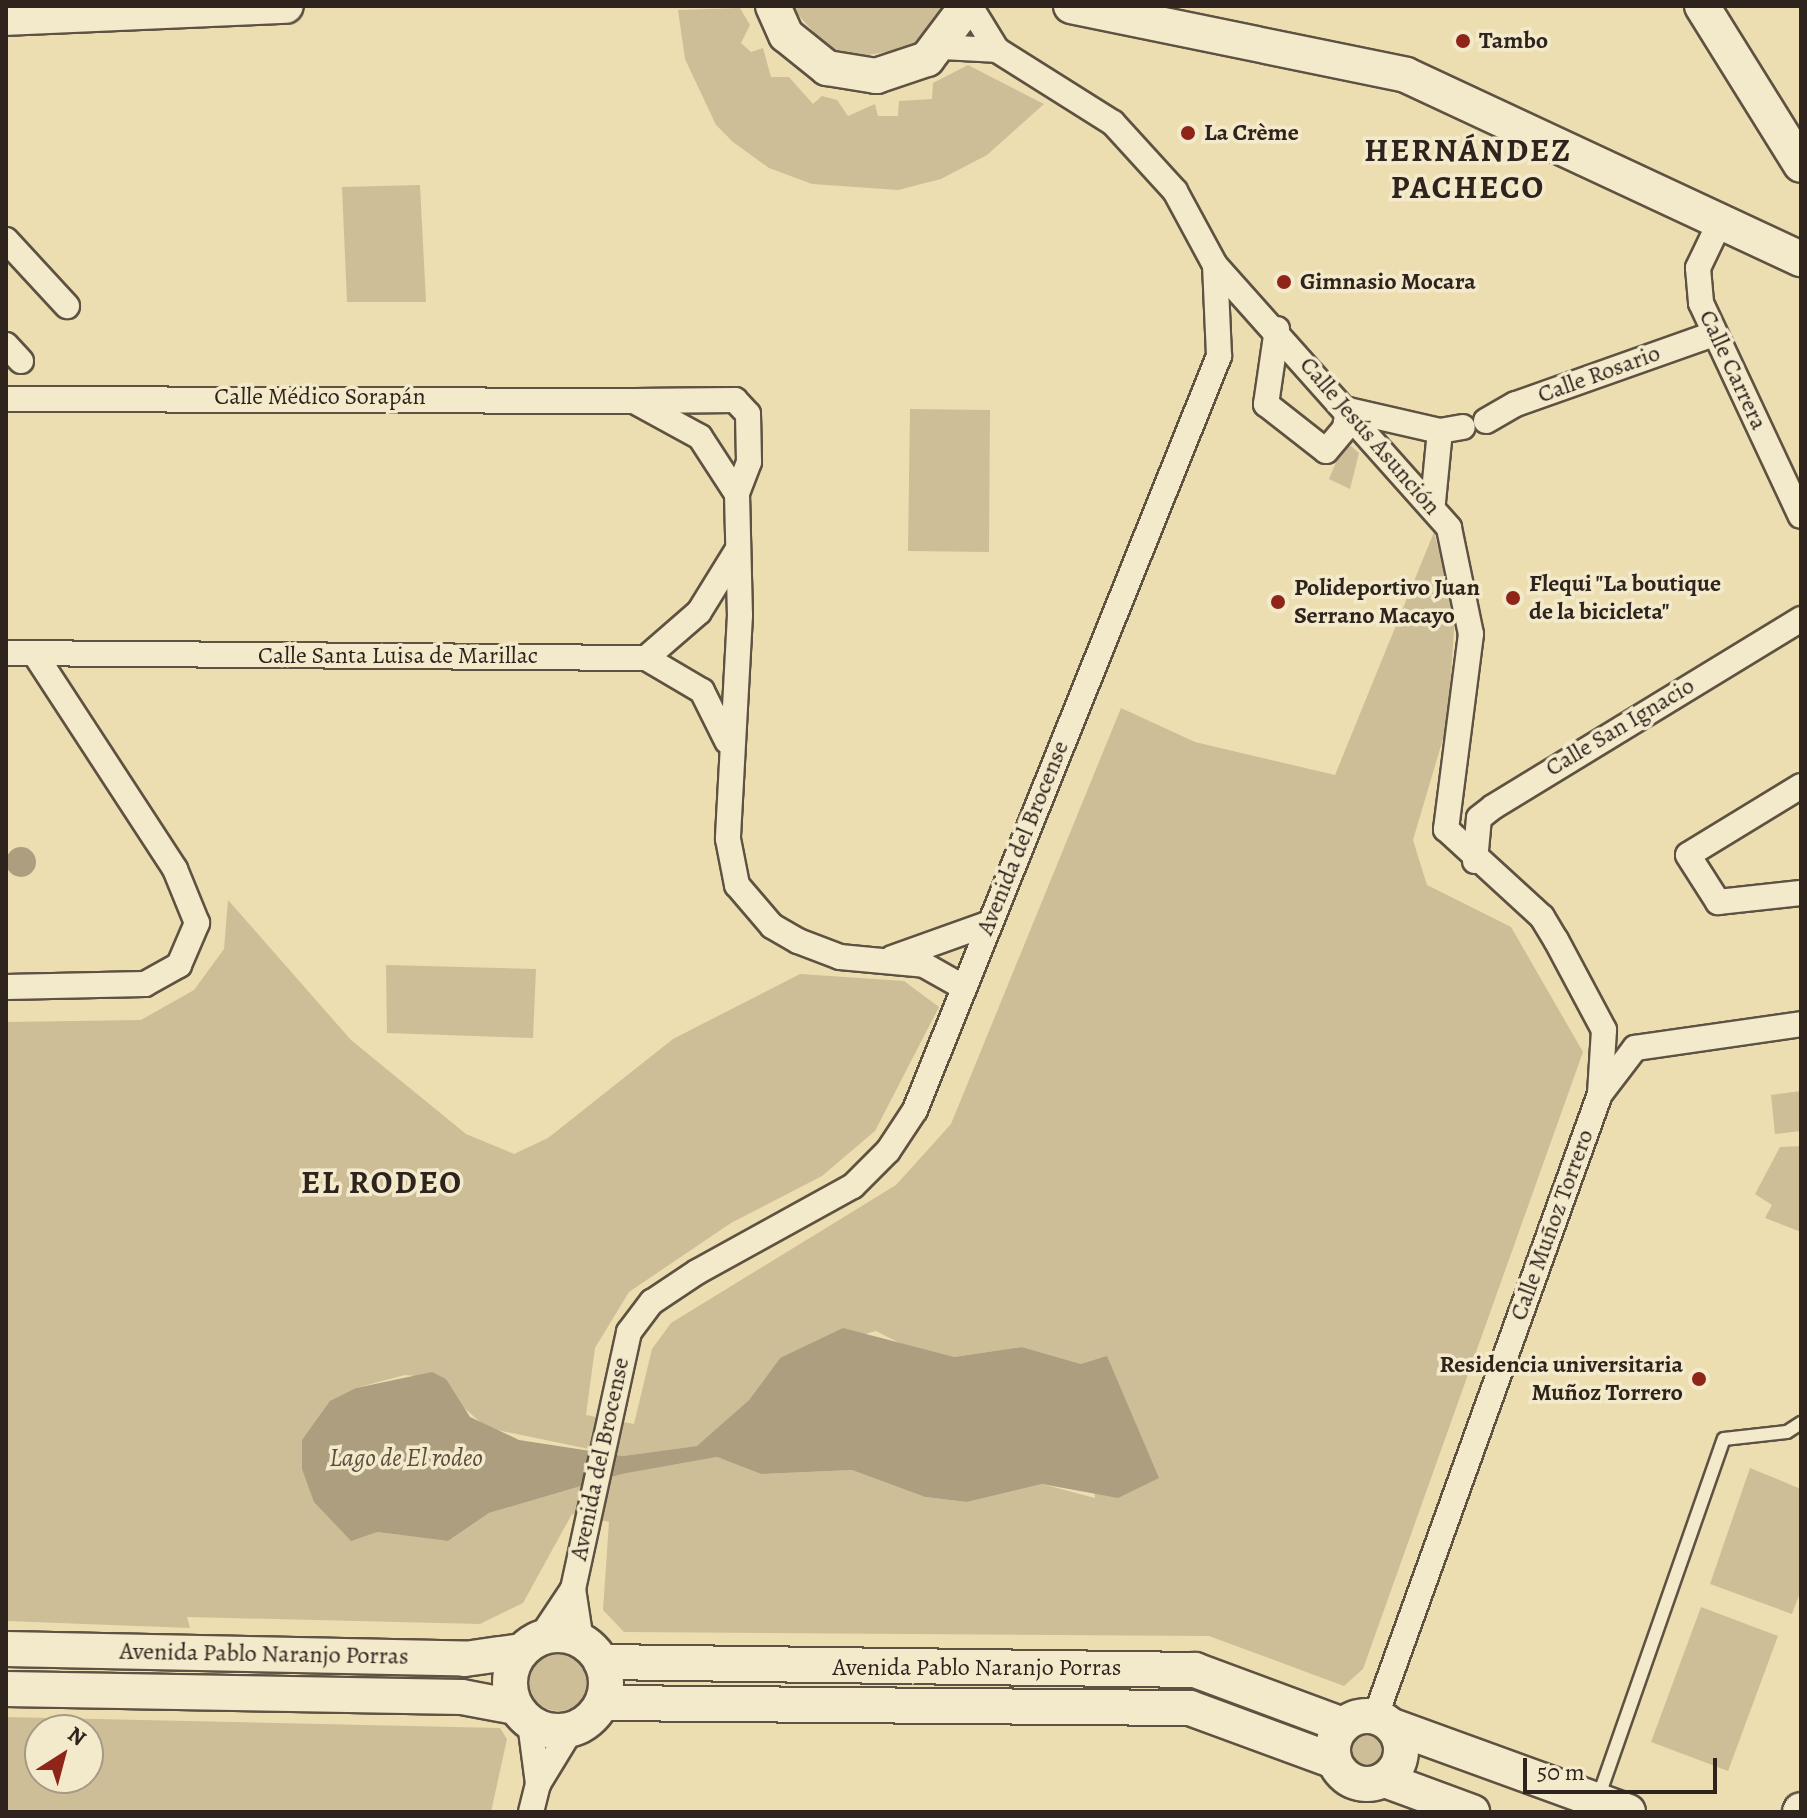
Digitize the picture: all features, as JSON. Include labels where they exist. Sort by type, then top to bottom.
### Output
[{"type":"main road","points":[[6,18],[44,11],[286,6]]},
{"type":"main road","points":[[773,6],[805,53],[851,74],[903,69],[940,47],[968,6]]},
{"type":"main road","points":[[1071,6],[1406,75],[1720,222],[1794,251]]},
{"type":"main road","points":[[1702,6],[1801,165]]},
{"type":"main road","points":[[531,1644],[591,1652],[602,1703],[571,1730],[523,1715],[509,1678],[531,1644]]},
{"type":"main road","name":"Avenida Pablo Naranjo Porras","points":[[6,1649],[465,1659],[531,1644]]},
{"type":"main road","name":"Avenida Pablo Naranjo Porras","points":[[591,1652],[1195,1670],[1343,1725]]},
{"type":"main road","name":"Avenida Pablo Naranjo Porras","points":[[6,1689],[462,1697],[523,1715]]},
{"type":"main road","name":"Avenida Pablo Naranjo Porras","points":[[602,1703],[1190,1708],[1334,1761]]},
{"type":"main road","points":[[1385,1721],[1401,1752],[1385,1780]]},
{"type":"main road","points":[[1472,1812],[1385,1780],[1361,1785],[1334,1761],[1343,1725],[1385,1721],[1612,1806]]},
{"type":"street","name":"Avenida del Brocense","points":[[531,1644],[573,1589],[612,1390],[629,1332],[652,1302],[853,1186],[888,1151],[915,1110],[987,924],[1219,356],[1215,265],[1148,155],[1113,123],[997,50],[968,6]]},
{"type":"street","name":"Avenida del Brocense","points":[[940,47],[997,50]]},
{"type":"street","name":"Calle Carrera","points":[[1720,222],[1698,268],[1714,334],[1801,516]]},
{"type":"street","points":[[6,240],[67,306]]},
{"type":"street","name":"Calle Jesús Asunción","points":[[1215,265],[1433,502],[1463,568],[1471,634],[1446,829],[1475,861],[1542,917],[1593,1005]]},
{"type":"street","points":[[1277,329],[1266,404],[1326,451],[1345,428],[1348,410],[1463,426],[1433,502]]},
{"type":"street","name":"Calle Rosario","points":[[1463,426],[1516,404],[1714,334]]},
{"type":"street","name":"Calle Médico Sorapán","points":[[6,399],[735,400],[748,414],[749,462],[737,494]]},
{"type":"street","name":"Calle Médico Sorapán","points":[[634,401],[700,437],[737,494]]},
{"type":"street","points":[[737,494],[728,839],[737,885],[753,907],[818,950],[934,968],[963,987]]},
{"type":"street","points":[[731,763],[724,723],[710,700],[646,658],[699,612],[737,548]]},
{"type":"street","name":"Calle San Ignacio","points":[[1475,861],[1479,818],[1493,807],[1801,619]]},
{"type":"street","name":"Calle Santa Luisa de Marillac","points":[[6,653],[646,658]]},
{"type":"street","points":[[6,987],[145,984],[179,965],[197,923],[175,869],[35,654]]},
{"type":"street","points":[[1801,786],[1688,855],[1718,902],[1801,893]]},
{"type":"street","points":[[886,960],[987,924]]},
{"type":"street","points":[[1593,1005],[1616,1030],[1658,1043],[1801,1024]]},
{"type":"street","points":[[1593,1005],[1606,1048],[1600,1094]]},
{"type":"street","name":"Calle Muñoz Torrero","points":[[1385,1721],[1600,1094],[1624,1055],[1658,1043]]},
{"type":"street","name":"Avenida del Brocense","points":[[573,1589],[591,1652]]},
{"type":"street","points":[[523,1715],[538,1784]]},
{"type":"street","points":[[531,1812],[538,1784],[571,1730]]},
{"type":"lane","points":[[1612,1806],[1724,1439],[1787,1432],[1801,1423]]},
{"type":"shaded area","points":[[790,6],[945,6],[910,48],[856,57],[830,50]]},
{"type":"shaded area","points":[[740,8],[750,25],[741,43],[751,52],[763,48],[771,77],[789,77],[813,104],[822,96],[837,100],[848,116],[875,104],[878,116],[898,116],[899,101],[932,99],[933,83],[968,65],[1044,104],[987,155],[941,179],[898,190],[812,184],[769,168],[733,142],[716,125],[685,59],[678,10]]},
{"type":"shaded area","points":[[420,185],[426,302],[347,302],[342,187]]},
{"type":"shaded area","points":[[910,409],[990,410],[989,552],[908,551]]},
{"type":"shaded area","points":[[1351,446],[1359,453],[1350,489],[1329,479],[1342,448]]},
{"type":"shaded area","points":[[1434,532],[1455,614],[1448,722],[1413,840],[1427,885],[1511,927],[1583,1052],[1363,1669],[1344,1686],[1209,1636],[624,1632],[603,1610],[609,1522],[572,1514],[523,1603],[480,1624],[187,1617],[190,1628],[6,1621],[6,1022],[141,1020],[194,990],[224,949],[228,900],[351,1040],[466,1134],[514,1154],[548,1138],[673,1039],[800,974],[904,981],[939,1007],[875,1131],[822,1176],[731,1223],[629,1292],[595,1348],[586,1415],[634,1424],[652,1349],[671,1323],[896,1185],[951,1124],[1121,708],[1195,742],[1335,775]],"holes":[[[876,1331],[919,1353],[954,1357],[1022,1347],[1081,1364],[1095,1498],[1042,1484],[967,1502],[925,1497],[852,1470],[761,1474],[717,1457],[622,1474],[489,1513],[448,1541],[377,1532],[356,1388],[405,1375],[446,1379],[455,1400],[487,1428],[623,1456],[698,1446],[749,1400],[780,1358]]]},
{"type":"shaded area","points":[[386,965],[536,969],[533,1038],[387,1033]]},
{"type":"shaded area","points":[[1801,1091],[1801,1131],[1775,1134],[1771,1095]]},
{"type":"shaded area","points":[[1801,1146],[1801,1232],[1765,1218],[1772,1205],[1755,1194],[1780,1147]]},
{"type":"shaded area","points":[[1750,1468],[1801,1489],[1801,1590],[1792,1614],[1710,1584]]},
{"type":"shaded area","points":[[1701,1607],[1778,1636],[1728,1771],[1651,1742]]},
{"type":"shaded area","points":[[559,1649],[571,1651],[581,1658],[588,1668],[588,1692],[581,1702],[571,1709],[559,1711],[547,1709],[537,1702],[530,1692],[528,1680],[530,1668],[537,1658],[547,1651]]},
{"type":"shaded area","points":[[6,1717],[24,1717],[24,1794],[104,1794],[104,1719],[500,1728],[507,1739],[491,1812],[6,1812]]},
{"type":"shaded area","points":[[1367,1729],[1382,1735],[1388,1750],[1382,1765],[1367,1771],[1352,1765],[1346,1750],[1352,1735]]},
{"type":"water","points":[[21,847],[27,848],[35,856],[35,868],[27,876],[21,877],[15,876],[7,868],[6,862],[7,856],[15,848]]},
{"type":"water","name":"Lago de El rodeo","points":[[843,1328],[954,1357],[1022,1347],[1081,1364],[1107,1356],[1159,1478],[1118,1498],[1042,1484],[967,1502],[925,1497],[852,1470],[761,1474],[717,1457],[622,1474],[489,1513],[448,1541],[377,1532],[351,1541],[314,1502],[302,1469],[302,1440],[330,1401],[356,1388],[432,1372],[446,1379],[470,1417],[519,1440],[623,1456],[697,1446],[749,1400],[780,1358]]},
{"type":"place","name":"Tambo","points":[[1463,41]]},
{"type":"place","name":"La Crème","points":[[1188,133]]},
{"type":"place","name":"Gimnasio Mocara","points":[[1284,282]]},
{"type":"place","name":"Flequi \"La boutique de la bicicleta\"","points":[[1513,598]]},
{"type":"place","name":"Polideportivo Juan Serrano Macayo","points":[[1278,602]]},
{"type":"place","name":"Residencia universitaria Muñoz Torrero","points":[[1699,1379]]},
{"type":"district","name":"HERNÁNDEZ PACHECO","points":[[1468,170]]},
{"type":"district","name":"EL RODEO","points":[[382,1182]]}]
